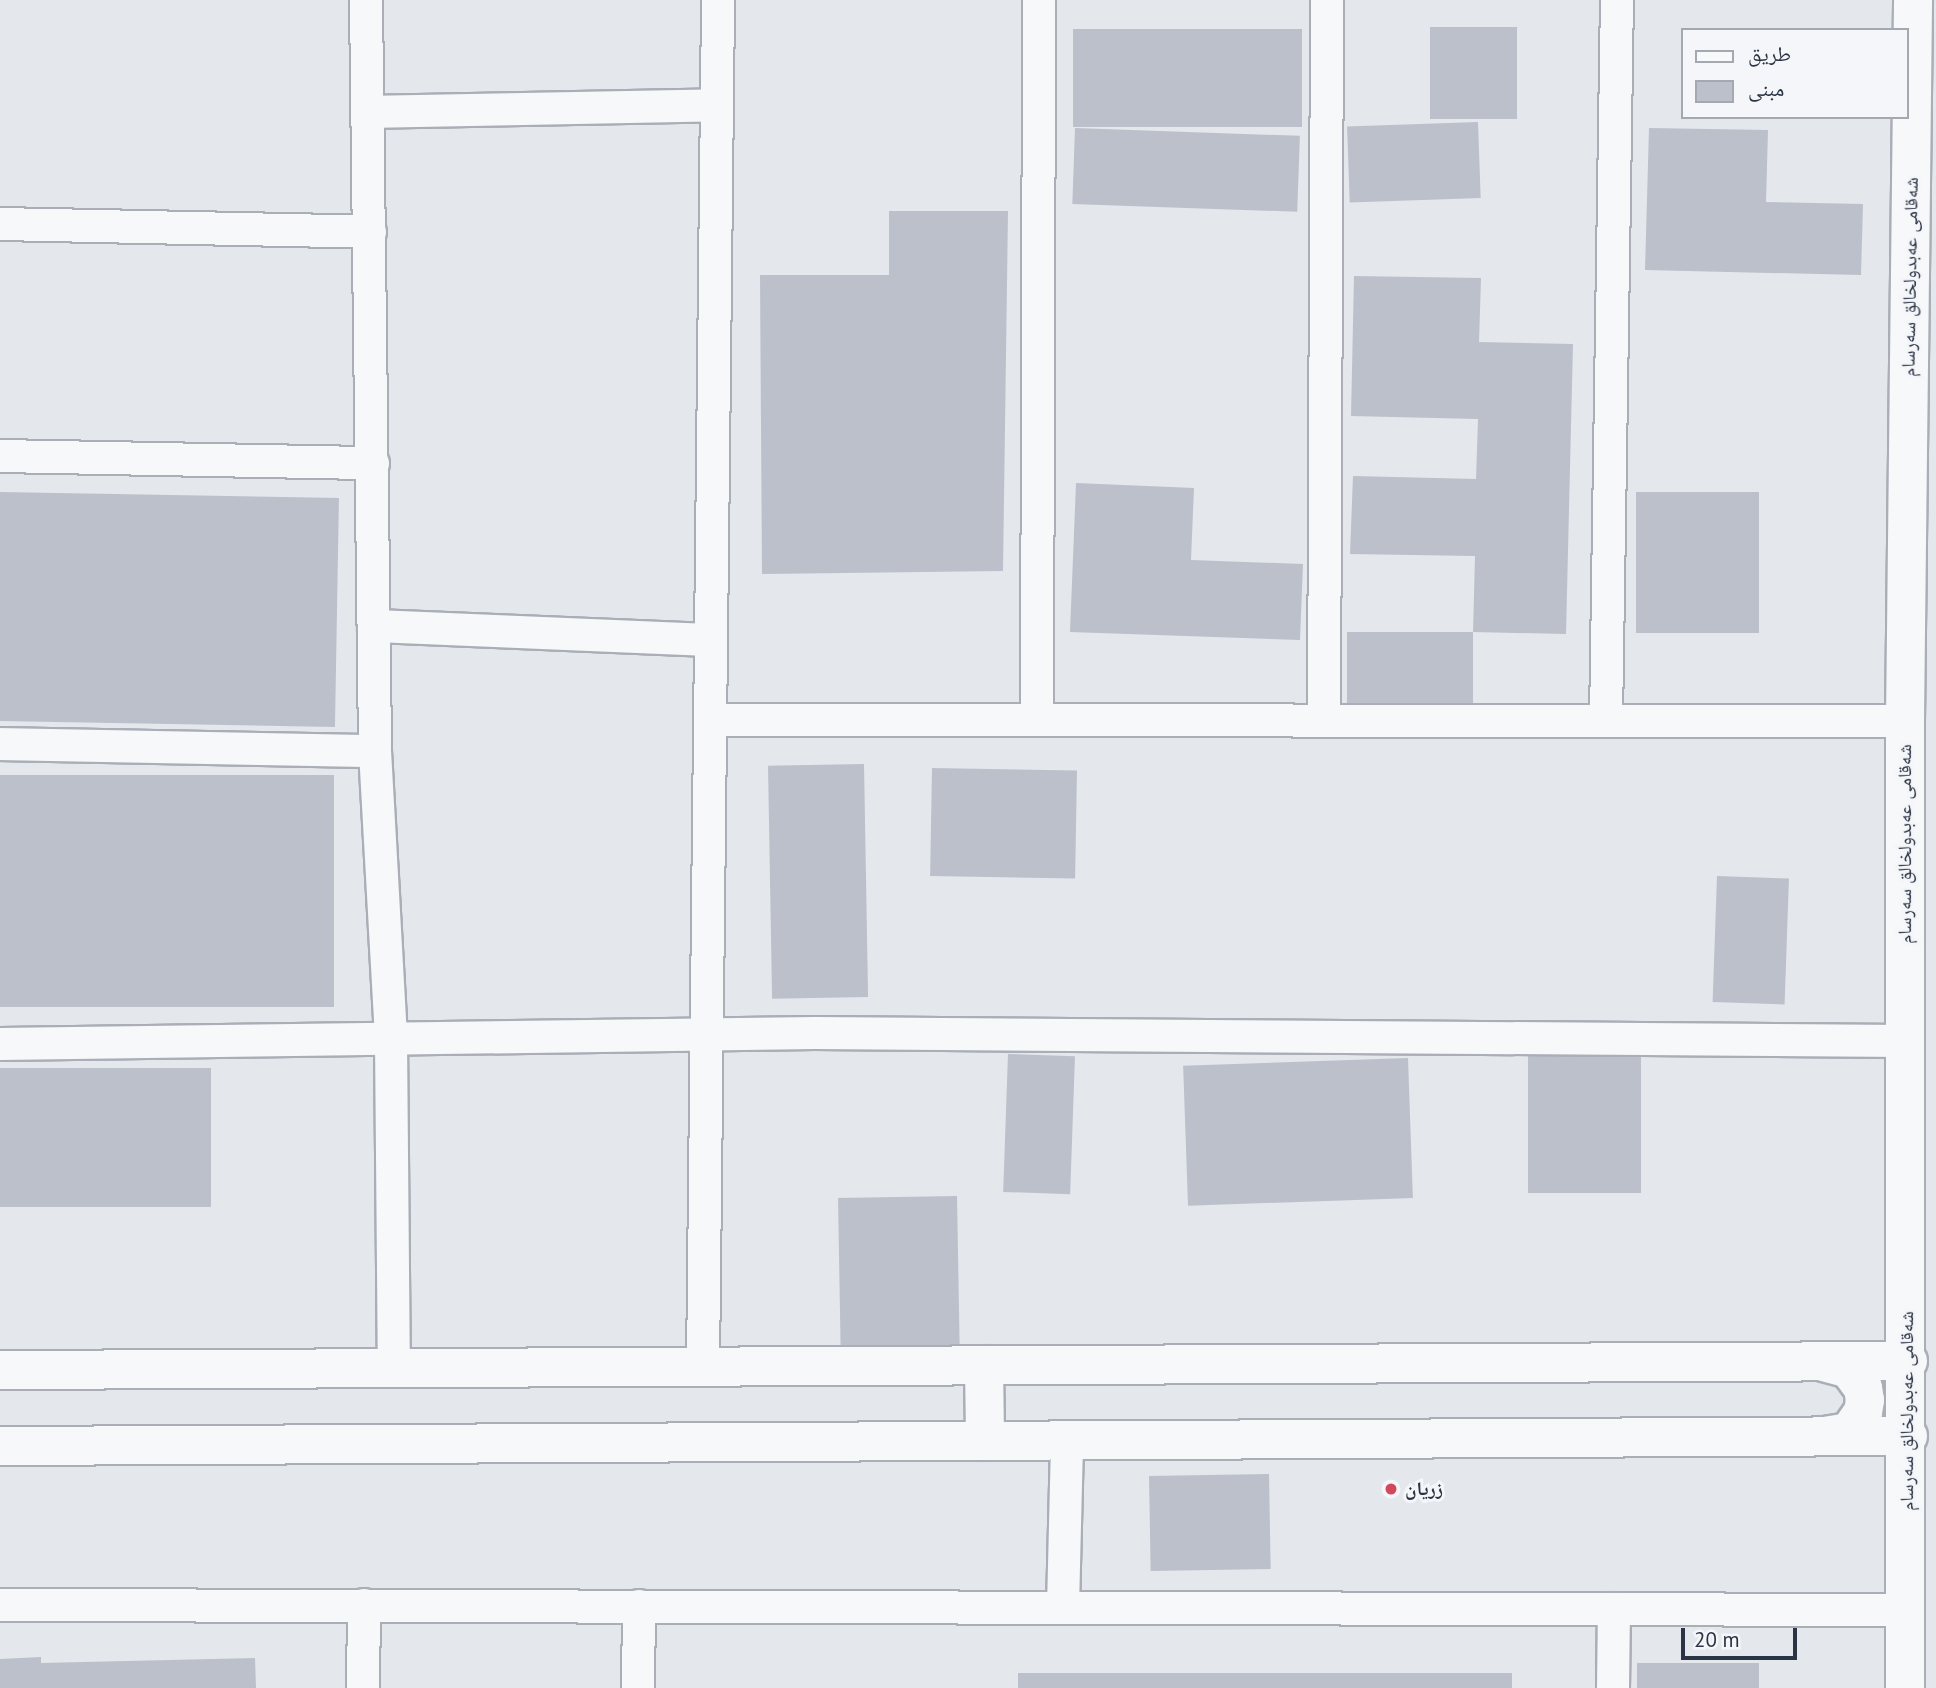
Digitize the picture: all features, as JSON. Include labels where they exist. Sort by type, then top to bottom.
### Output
[{"type":"street","points":[[366,0],[375,751],[391,1040],[394,1368]]},
{"type":"street","points":[[703,1367],[718,0]]},
{"type":"street","points":[[1037,720],[1039,0]]},
{"type":"street","points":[[1324,720],[1327,0]]},
{"type":"street","points":[[1606,721],[1617,0]]},
{"type":"street","name":"شەقامی عەبدولخالق سەرسام","points":[[1905,1688],[1908,1361],[1905,721],[1913,0]]},
{"type":"street","points":[[368,112],[717,105]]},
{"type":"street","points":[[0,224],[370,232]]},
{"type":"street","points":[[0,456],[373,463]]},
{"type":"street","points":[[374,626],[711,640]]},
{"type":"street","points":[[710,720],[1905,721]]},
{"type":"street","points":[[0,744],[375,751]]},
{"type":"street","points":[[0,1044],[706,1035],[1905,1041]]},
{"type":"street","points":[[1821,1361],[1849,1369],[1863,1388],[1865,1400],[1863,1412],[1849,1432],[1822,1437]]},
{"type":"street","points":[[0,1370],[1908,1361]]},
{"type":"street","points":[[984,1365],[985,1441]]},
{"type":"street","points":[[0,1446],[1908,1436]]},
{"type":"street","points":[[1063,1607],[1067,1440]]},
{"type":"street","points":[[0,1605],[1905,1610]]},
{"type":"street","points":[[363,1688],[364,1605]]},
{"type":"street","points":[[638,1688],[639,1606]]},
{"type":"street","points":[[1613,1688],[1614,1609]]},
{"type":"building","points":[[1430,27],[1517,27],[1517,119],[1430,119]]},
{"type":"building","points":[[1073,29],[1302,29],[1302,127],[1073,127]]},
{"type":"building","points":[[1478,122],[1481,198],[1350,203],[1347,127]]},
{"type":"building","points":[[1075,128],[1300,136],[1297,212],[1072,204]]},
{"type":"building","points":[[1649,128],[1768,130],[1766,202],[1863,204],[1861,275],[1645,270]]},
{"type":"building","points":[[889,211],[1008,211],[1003,571],[762,574],[760,275],[889,275]]},
{"type":"building","points":[[1354,276],[1481,278],[1479,342],[1573,344],[1566,634],[1473,632],[1475,556],[1350,554],[1353,476],[1476,479],[1478,419],[1351,416]]},
{"type":"building","points":[[1076,483],[1194,488],[1191,560],[1303,564],[1300,640],[1070,632]]},
{"type":"building","points":[[0,492],[339,498],[335,727],[0,721]]},
{"type":"building","points":[[1636,492],[1759,492],[1759,633],[1636,633]]},
{"type":"building","points":[[1347,632],[1473,632],[1473,714],[1347,714]]},
{"type":"building","points":[[864,764],[868,997],[772,999],[768,766]]},
{"type":"building","points":[[932,768],[1077,771],[1075,879],[930,876]]},
{"type":"building","points":[[0,775],[334,775],[334,1007],[0,1007]]},
{"type":"building","points":[[1717,876],[1789,879],[1785,1004],[1713,1002]]},
{"type":"building","points":[[1008,1054],[1075,1056],[1070,1194],[1003,1192]]},
{"type":"building","points":[[1528,1055],[1641,1055],[1641,1193],[1528,1193]]},
{"type":"building","points":[[1408,1058],[1413,1198],[1188,1206],[1183,1066]]},
{"type":"building","points":[[0,1068],[211,1068],[211,1207],[0,1207]]},
{"type":"building","points":[[957,1196],[960,1347],[841,1349],[838,1198]]},
{"type":"building","points":[[1269,1474],[1271,1569],[1151,1571],[1149,1476]]},
{"type":"building","points":[[41,1657],[41,1663],[255,1658],[256,1688],[0,1688],[0,1659]]},
{"type":"building","points":[[1637,1663],[1759,1663],[1759,1688],[1637,1688]]},
{"type":"building","points":[[1018,1673],[1512,1673],[1512,1688],[1018,1688]]},
{"type":"place","name":"زریان","points":[[1391,1489]]}]
